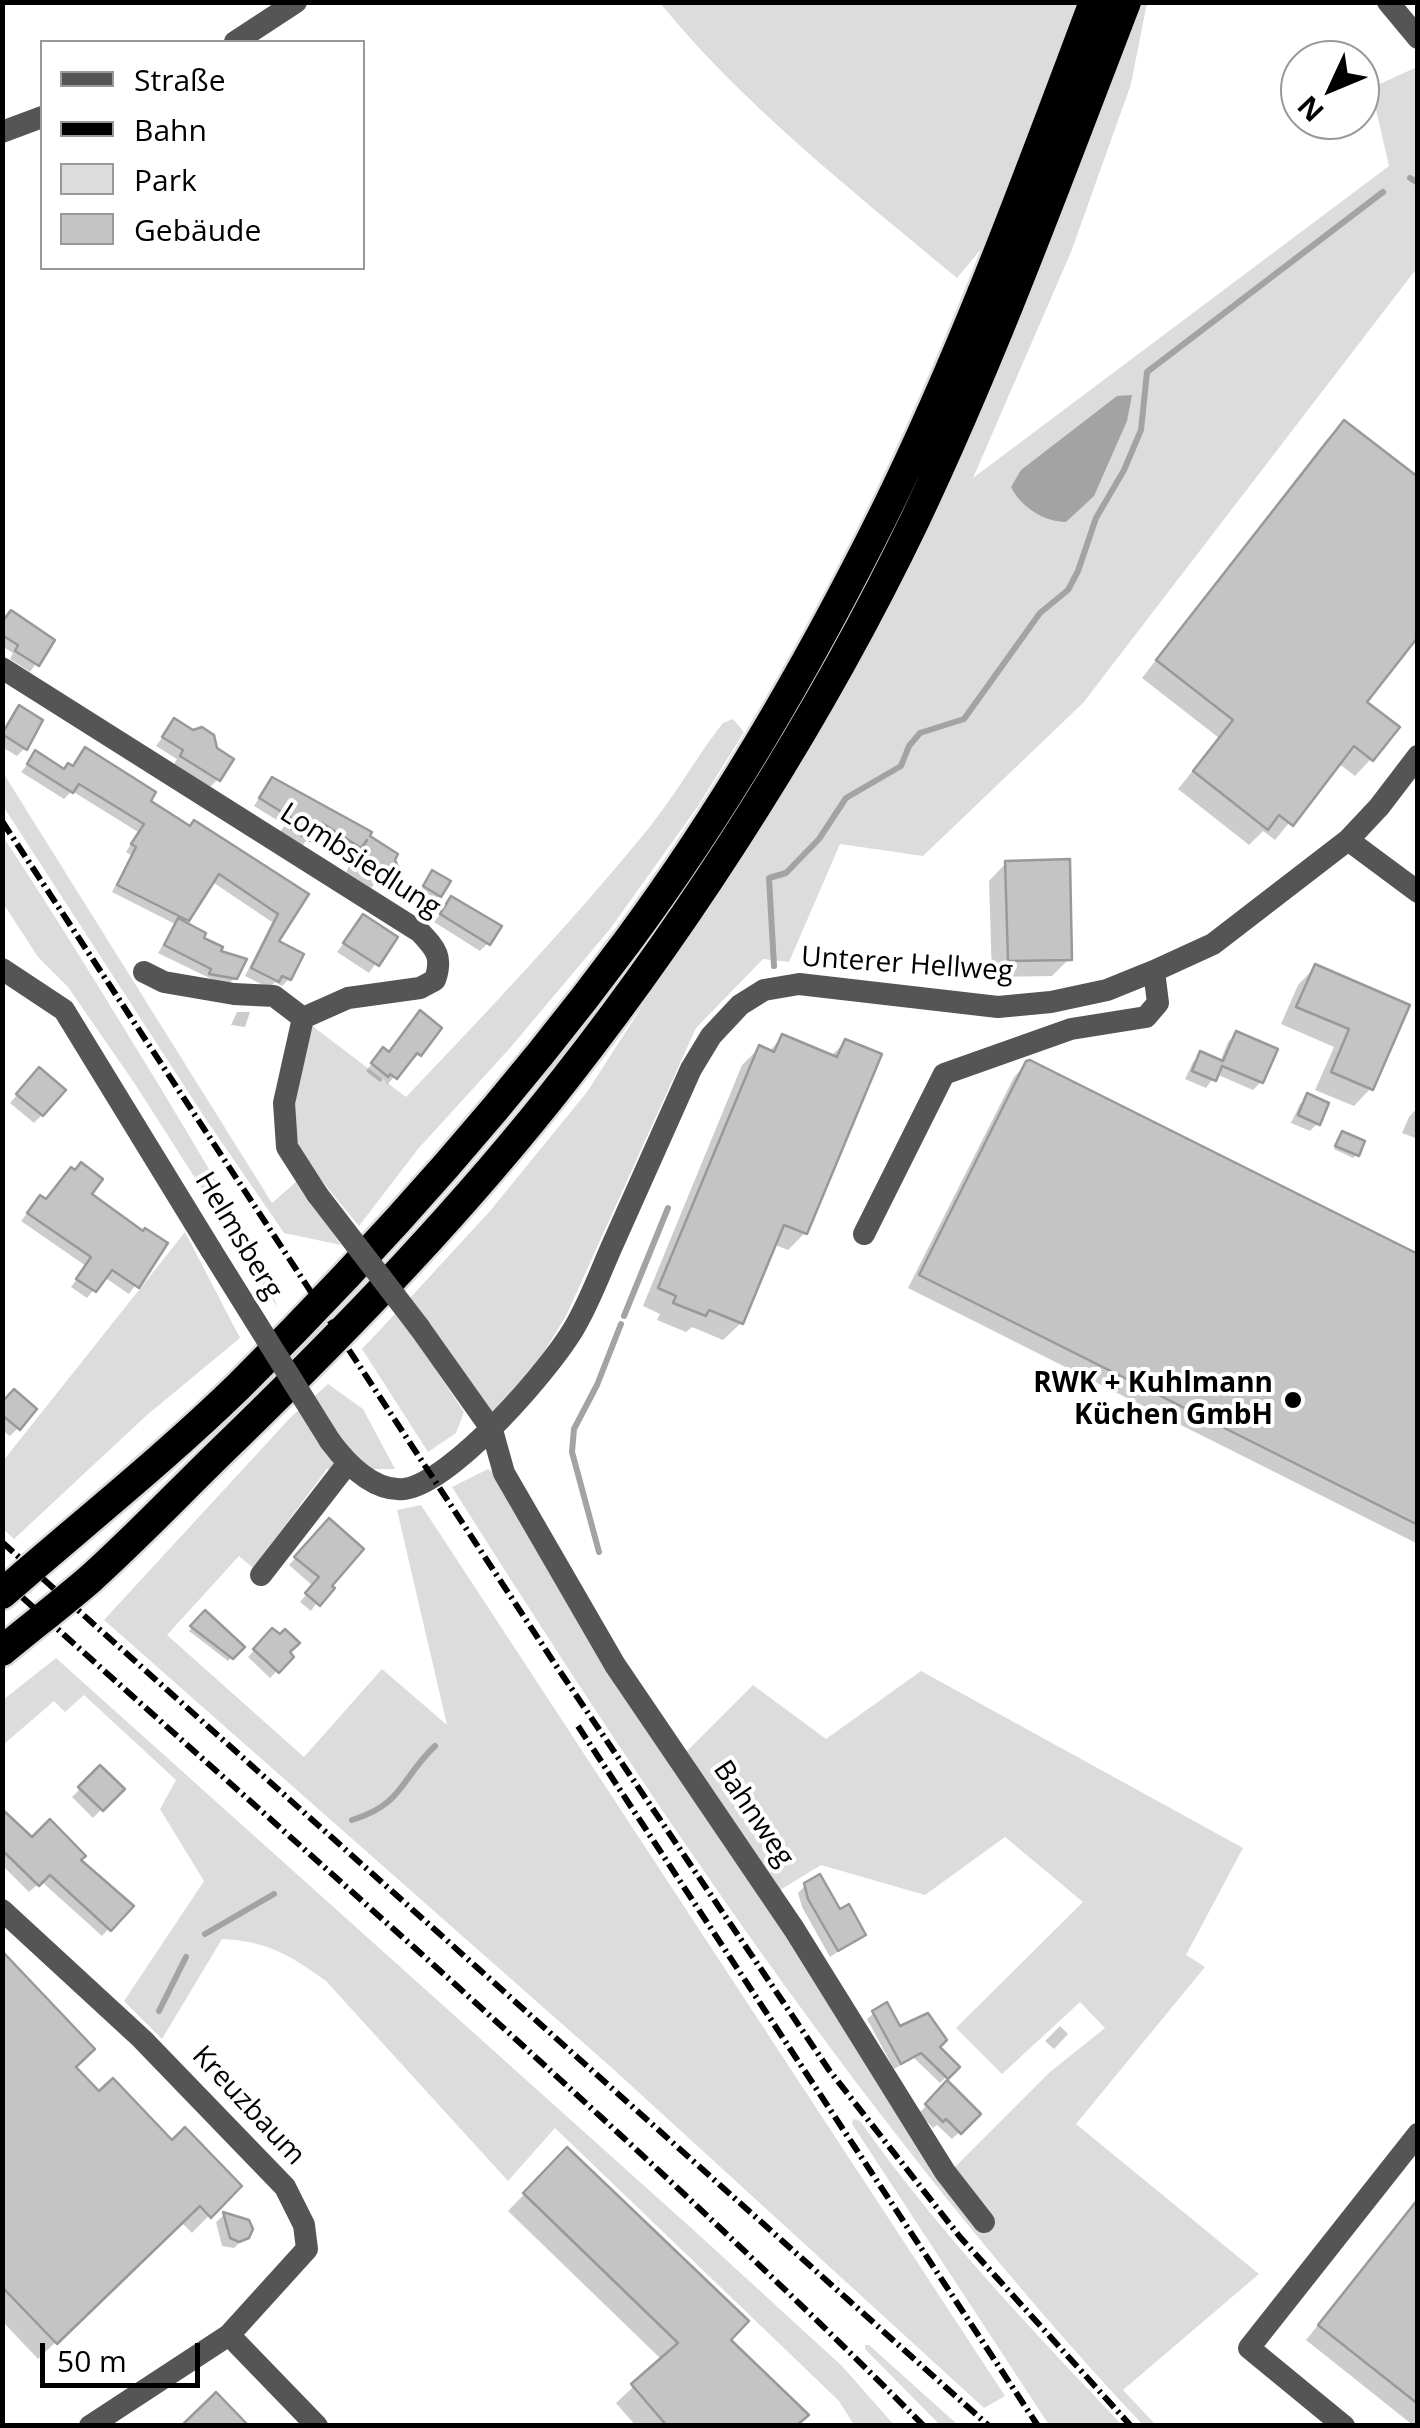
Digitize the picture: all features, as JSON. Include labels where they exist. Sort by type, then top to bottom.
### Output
[{"type":"highway","points":[[2,1594],[241,1384],[458,1151],[628,940],[713,816],[795,680],[885,512],[998,256],[1094,2]]},
{"type":"highway","points":[[2,1651],[89,1580],[370,1303],[564,1082],[656,958],[832,677],[912,524],[986,364],[1126,2]]},
{"type":"street","points":[[238,40],[296,2]]},
{"type":"street","points":[[1388,2],[1418,38]]},
{"type":"street","points":[[2,132],[40,118]]},
{"type":"street","name":"Lombsiedlung","points":[[2,668],[420,932],[436,949],[441,962],[436,980],[420,988],[348,998],[303,1018]]},
{"type":"street","name":"Unterer Hellweg","points":[[442,1470],[492,1430],[549,1366],[578,1322],[691,1069],[711,1036],[740,1005],[764,990],[799,984],[998,1007],[1051,1002],[1107,990],[1213,944],[1348,840],[1418,756]]},
{"type":"street","points":[[1348,840],[1418,892]]},
{"type":"street","name":"Helmsberg","points":[[2,969],[64,1010],[330,1441],[348,1463],[375,1483],[394,1489],[409,1489],[442,1470]]},
{"type":"street","points":[[864,1234],[944,1074],[1070,1029],[1146,1017],[1158,1003],[1154,971]]},
{"type":"street","points":[[144,972],[164,982],[234,994],[274,996],[303,1018],[284,1102],[287,1148],[492,1430]]},
{"type":"street","name":"Bahnweg","points":[[492,1430],[504,1473],[615,1665],[794,1928],[945,2172],[984,2222]]},
{"type":"street","points":[[261,1574],[348,1463]]},
{"type":"street","name":"Kreuzbaum","points":[[2,1910],[142,2039],[285,2187],[304,2225],[307,2249],[229,2335],[97,2424]]},
{"type":"street","points":[[1344,2426],[1249,2348],[1418,2134]]},
{"type":"street","points":[[229,2335],[317,2426]]},
{"type":"green space","points":[[660,3],[1085,3],[996,231],[957,278],[764,113]]},
{"type":"green space","points":[[1142,3],[1147,3],[1131,84],[1071,252],[973,478],[1389,166],[1380,127],[1380,84],[1417,67],[1417,268],[1083,703],[923,856],[840,844],[789,962],[763,959],[696,1028],[566,1316],[539,1360],[493,1413],[410,1298],[490,1211],[587,1092],[755,831],[997,371]]},
{"type":"green space","points":[[733,719],[744,732],[698,806],[610,929],[418,1149],[359,1226],[301,1156],[292,1117],[311,1025],[406,1097],[590,898],[658,816],[723,723]]},
{"type":"green space","points":[[2,771],[272,1203],[297,1181],[341,1245],[284,1233],[3,806]]},
{"type":"green space","points":[[2,835],[208,1168],[253,1250],[278,1308],[135,1084],[68,987],[38,957],[3,903]]},
{"type":"green space","points":[[185,1232],[240,1338],[147,1415],[14,1539],[3,1529],[3,1461]]},
{"type":"green space","points":[[395,1314],[464,1412],[456,1433],[428,1452],[362,1349]]},
{"type":"green space","points":[[328,1384],[363,1409],[395,1469],[327,1469],[253,1568],[239,1556],[167,1635],[304,1757],[382,1669],[447,1725],[397,1510],[421,1505],[1005,2396],[984,2408],[612,2068],[104,1620],[290,1418]]},
{"type":"green space","points":[[488,1469],[498,1475],[944,2178],[1050,2072],[1105,2028],[1080,2002],[1002,2074],[956,2028],[1083,1902],[1005,1837],[925,1895],[821,1865],[777,1892],[682,1756],[753,1685],[826,1739],[921,1671],[1243,1848],[1186,1955],[1205,1967],[1076,2124],[1259,2274],[1123,2390],[1156,2425],[1143,2425],[1045,2317],[952,2205],[862,2090],[692,1853],[452,1487]]},
{"type":"green space","points":[[56,1658],[699,2235],[842,2366],[894,2425],[854,2425],[839,2401],[555,2128],[508,2181],[326,1981],[289,1957],[265,1946],[222,1939],[162,2039],[124,2001],[204,1881],[160,1809],[176,1780],[84,1695],[65,1712],[54,1701],[3,1745],[3,1700]]},
{"type":"green space","points":[[853,2119],[860,2121],[986,2278],[1122,2425],[1049,2425],[852,2124]]},
{"type":"green space","points":[[865,2345],[869,2345],[958,2425],[940,2425]]},
{"type":"shaded area","points":[[1132,395],[1127,421],[1094,496],[1066,522],[1042,516],[1027,507],[1011,487],[1021,470],[1117,396]]},
{"type":"building","points":[[1344,420],[1418,477],[1418,637],[1367,702],[1400,727],[1373,761],[1354,746],[1293,826],[1279,815],[1268,830],[1193,771],[1233,720],[1156,660]]},
{"type":"building","points":[[11,610],[55,640],[39,666],[15,651],[18,645],[2,635],[2,622]]},
{"type":"building","points":[[19,705],[43,720],[27,750],[2,734]]},
{"type":"building","points":[[174,718],[193,730],[202,727],[214,735],[217,748],[234,759],[220,781],[180,756],[183,750],[162,737]]},
{"type":"building","points":[[85,747],[156,792],[151,801],[190,826],[194,820],[309,894],[279,941],[304,954],[291,980],[282,976],[279,982],[251,968],[278,914],[219,874],[189,921],[117,885],[136,847],[131,844],[144,824],[79,784],[73,793],[27,764],[35,750],[64,769],[68,763],[73,766]]},
{"type":"building","points":[[272,777],[372,832],[370,836],[398,854],[395,860],[399,870],[388,870],[380,883],[351,865],[367,840],[361,848],[322,823],[310,841],[285,825],[290,817],[259,798]]},
{"type":"building","points":[[1070,859],[1072,960],[1008,961],[1005,861]]},
{"type":"building","points":[[432,870],[451,881],[441,897],[423,886]]},
{"type":"building","points":[[451,896],[502,926],[490,945],[440,914]]},
{"type":"building","points":[[363,914],[398,937],[379,966],[343,943]]},
{"type":"building","points":[[178,918],[206,933],[204,938],[223,947],[221,951],[247,959],[237,979],[209,974],[211,969],[164,945]]},
{"type":"building","points":[[1315,964],[1410,1005],[1373,1090],[1331,1072],[1349,1029],[1296,1007]]},
{"type":"building","points":[[420,1010],[442,1028],[397,1079],[390,1074],[388,1077],[371,1063],[383,1047],[389,1052]]},
{"type":"building","points":[[1236,1031],[1278,1049],[1263,1083],[1222,1066],[1216,1081],[1192,1071],[1200,1051],[1223,1061]]},
{"type":"building","points":[[782,1034],[837,1057],[845,1039],[882,1054],[807,1234],[784,1225],[743,1324],[709,1310],[706,1316],[673,1303],[676,1296],[658,1288],[759,1045],[774,1052]]},
{"type":"building","name":"RWK + Kuhlmann Küchen GmbH","points":[[1026,1061],[1418,1254],[1418,1525],[919,1275]]},
{"type":"building","points":[[39,1067],[66,1090],[43,1116],[16,1094]]},
{"type":"building","points":[[1307,1093],[1329,1103],[1320,1125],[1298,1115]]},
{"type":"building","points":[[1342,1131],[1365,1141],[1359,1156],[1335,1146]]},
{"type":"building","points":[[81,1162],[103,1179],[92,1194],[143,1231],[145,1228],[168,1243],[139,1288],[112,1270],[96,1292],[76,1279],[91,1257],[27,1213],[40,1195],[46,1199],[71,1167],[75,1170]]},
{"type":"building","points":[[14,1389],[37,1409],[20,1430],[2,1415],[2,1402]]},
{"type":"building","points":[[329,1518],[364,1549],[320,1606],[305,1593],[319,1577],[294,1557]]},
{"type":"building","points":[[205,1610],[245,1647],[233,1659],[190,1626]]},
{"type":"building","points":[[272,1628],[280,1634],[285,1629],[300,1643],[290,1652],[294,1657],[279,1673],[253,1649]]},
{"type":"building","points":[[100,1765],[125,1789],[103,1811],[78,1787]]},
{"type":"building","points":[[2,1809],[32,1837],[50,1819],[86,1856],[81,1860],[134,1906],[111,1931],[50,1875],[39,1886],[2,1850]]},
{"type":"building","points":[[820,1874],[840,1909],[849,1904],[866,1935],[838,1951],[808,1899],[804,1883]]},
{"type":"building","points":[[2,1951],[95,2049],[76,2067],[99,2091],[113,2078],[172,2140],[185,2127],[242,2186],[211,2218],[200,2206],[57,2344],[2,2287]]},
{"type":"building","points":[[887,2002],[900,2026],[928,2013],[947,2040],[940,2047],[960,2067],[948,2079],[921,2053],[901,2064],[872,2011]]},
{"type":"building","points":[[947,2080],[981,2114],[961,2134],[925,2104]]},
{"type":"building","points":[[567,2147],[749,2321],[731,2340],[809,2415],[796,2426],[667,2426],[631,2384],[678,2343],[523,2193]]},
{"type":"building","points":[[1418,2199],[1418,2404],[1318,2325]]},
{"type":"building","points":[[223,2212],[249,2220],[253,2229],[249,2238],[239,2242],[230,2238]]},
{"type":"building","points":[[216,2392],[249,2426],[181,2426],[207,2401]]},
{"type":"waterway","points":[[1410,178],[1418,183]]},
{"type":"waterway","points":[[774,966],[769,878],[786,873],[819,839],[846,798],[901,766],[909,746],[920,733],[964,719],[1040,613],[1068,590],[1096,518],[1124,470],[1141,430],[1147,372],[1383,192]]},
{"type":"waterway","points":[[624,1316],[668,1208]]},
{"type":"waterway","points":[[599,1552],[572,1452],[574,1429],[597,1385],[621,1324]]},
{"type":"waterway","points":[[352,1820],[392,1798],[435,1746]]},
{"type":"waterway","points":[[205,1934],[274,1894]]},
{"type":"waterway","points":[[159,2011],[186,1957]]},
{"type":"railway","points":[[2,821],[557,1667],[829,2070],[960,2237],[1131,2426]]},
{"type":"railway","points":[[2,1542],[989,2426]]},
{"type":"railway","points":[[2,1579],[469,1996],[699,2208],[924,2426]]},
{"type":"railway","points":[[578,1726],[1038,2426]]},
{"type":"place","name":"RWK + Kuhlmann Küchen GmbH","points":[[1293,1400]]}]
